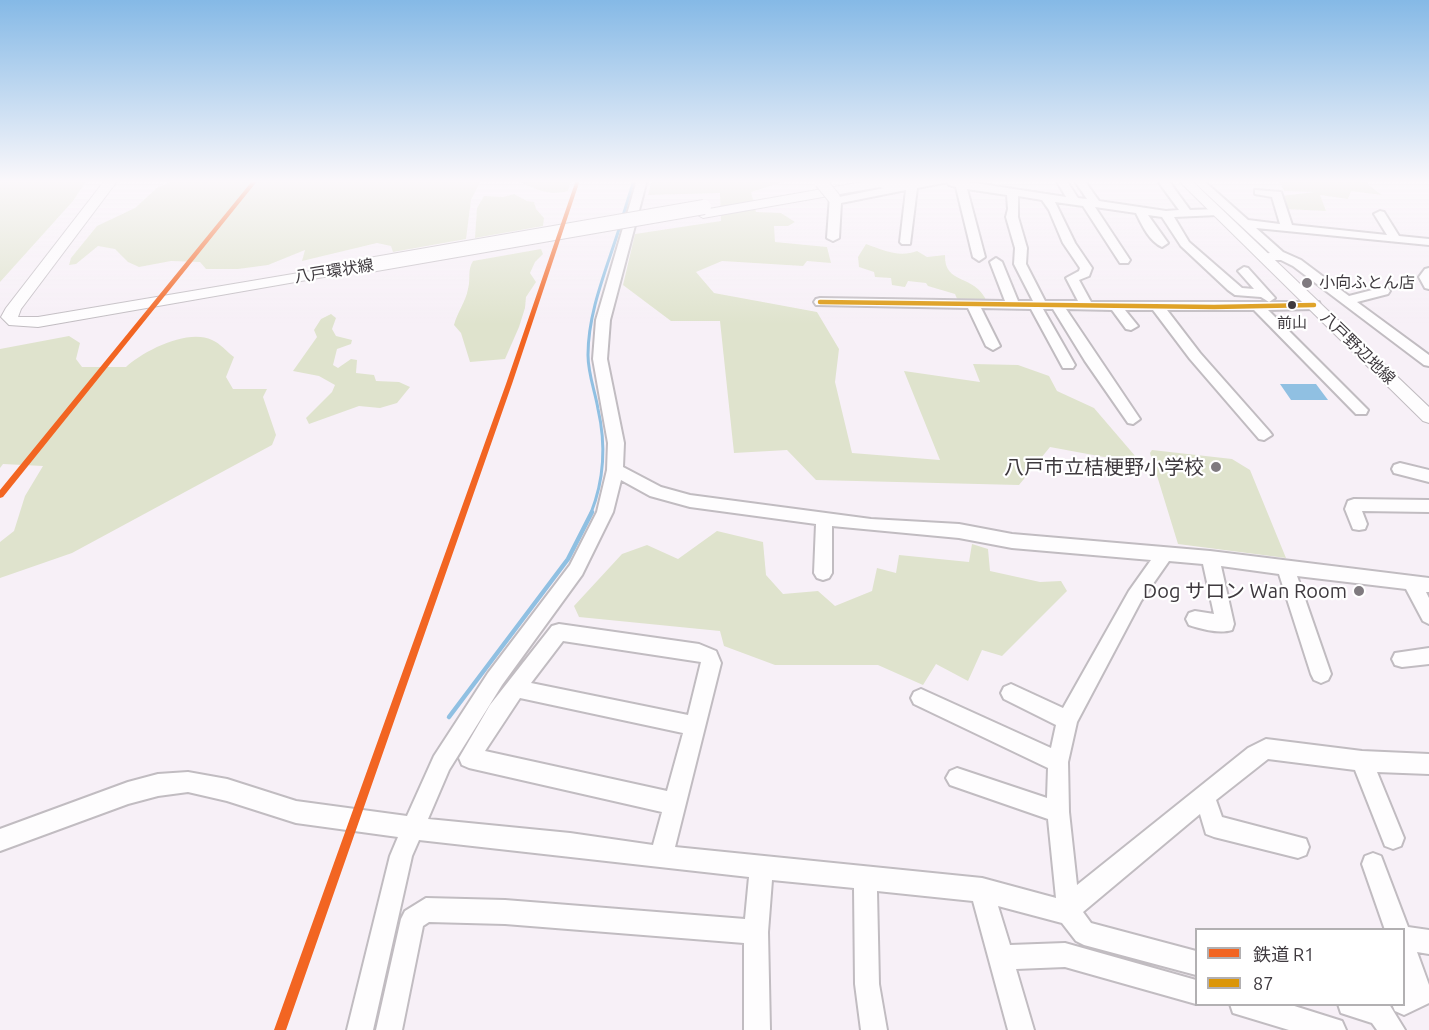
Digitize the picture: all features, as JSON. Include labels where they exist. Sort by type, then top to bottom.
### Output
[{"type":"main road","points":[[0,311],[67,228]]},
{"type":"main road","name":"八戸環状線","points":[[75,228],[14,308],[9,317],[14,322],[38,322],[604,228]]},
{"type":"main road","name":"八戸野辺地線","points":[[1238,228],[1272,256],[1314,305],[1429,417]]},
{"type":"main road","name":"八戸環状線","points":[[0,328],[7,333],[26,332],[365,269]]},
{"type":"street","points":[[360,1030],[401,856],[441,763],[464,724],[576,570],[605,512],[615,470],[616,443],[600,359],[600,342],[603,320],[629,228]]},
{"type":"street","points":[[833,238],[834,228]]},
{"type":"street","points":[[906,242],[909,228]]},
{"type":"street","points":[[972,228],[979,257]]},
{"type":"street","points":[[1015,228],[1021,248],[1020,264],[1068,365]]},
{"type":"street","points":[[1063,228],[1069,243],[1086,268],[1085,273],[1072,278],[1086,305]]},
{"type":"street","points":[[1106,228],[1124,260]]},
{"type":"street","points":[[1150,228],[1162,243]]},
{"type":"street","points":[[1175,228],[1185,244],[1232,288],[1239,292],[1264,293]]},
{"type":"street","points":[[1248,228],[1272,256],[1297,263],[1429,362]]},
{"type":"street","points":[[1288,228],[1429,242]]},
{"type":"street","points":[[1388,228],[1395,239]]},
{"type":"street","points":[[996,262],[1014,304]]},
{"type":"street","points":[[1244,271],[1279,307]]},
{"type":"street","points":[[1429,272],[1425,277],[1429,285]]},
{"type":"street","points":[[1348,300],[1384,291]]},
{"type":"street","points":[[820,302],[1258,307],[1314,305]]},
{"type":"street","points":[[973,304],[993,346]]},
{"type":"street","points":[[1057,305],[1090,358],[1133,419]]},
{"type":"street","points":[[1116,306],[1131,326]]},
{"type":"street","points":[[1157,306],[1195,356],[1264,435]]},
{"type":"street","points":[[1258,307],[1361,410]]},
{"type":"street","points":[[1400,469],[1429,476]]},
{"type":"street","points":[[615,470],[656,492],[690,501],[871,525],[959,531],[1012,542],[1209,558],[1420,584],[1429,616]]},
{"type":"street","points":[[1359,524],[1353,509],[1354,505],[1429,506]]},
{"type":"street","points":[[822,573],[824,518]]},
{"type":"street","points":[[1165,554],[1135,596],[1067,720],[1058,762],[1058,812],[1070,913],[1084,933],[1195,962]]},
{"type":"street","points":[[1196,619],[1225,624],[1209,558]]},
{"type":"street","points":[[1286,568],[1321,674]]},
{"type":"street","points":[[661,857],[675,804],[694,726],[711,663],[709,657],[699,652],[559,632],[514,688],[469,758],[675,804]]},
{"type":"street","points":[[1402,659],[1429,656]]},
{"type":"street","points":[[514,688],[694,726]]},
{"type":"street","points":[[1011,693],[1067,720]]},
{"type":"street","points":[[921,698],[1058,762]]},
{"type":"street","points":[[1070,913],[1076,901],[1255,755],[1266,749],[1362,761],[1429,764]]},
{"type":"street","points":[[1362,761],[1393,838]]},
{"type":"street","points":[[957,778],[1058,812]]},
{"type":"street","points":[[0,840],[128,793],[158,785],[188,782],[227,790],[296,812],[661,857],[982,890],[1070,913]]},
{"type":"street","points":[[1203,798],[1209,808],[1214,826],[1298,847]]},
{"type":"street","points":[[1372,864],[1395,928]]},
{"type":"street","points":[[757,1030],[756,932],[761,868]]},
{"type":"street","points":[[865,878],[867,984],[874,1030]]},
{"type":"street","points":[[982,890],[1021,1030]]},
{"type":"street","points":[[389,1030],[413,918],[426,910],[583,916],[756,932]]},
{"type":"street","points":[[1405,938],[1429,942]]},
{"type":"street","points":[[1405,952],[1420,995],[1405,1002]]},
{"type":"street","points":[[1001,958],[1065,955],[1195,991]]},
{"type":"street","points":[[1246,1006],[1333,1030]]},
{"type":"street","points":[[1353,1006],[1391,1017]]},
{"type":"green space","points":[[0,228],[49,228],[0,282]]},
{"type":"green space","points":[[95,228],[467,228],[466,239],[393,252],[391,246],[377,243],[302,261],[305,250],[268,265],[238,269],[206,269],[200,262],[171,261],[139,267],[128,262],[115,249],[98,246],[76,264],[69,265],[71,258]]},
{"type":"green space","points":[[476,228],[531,228],[475,238]]},
{"type":"green space","points":[[674,228],[774,228],[775,242],[827,247],[831,263],[807,261],[803,266],[722,261],[696,272],[714,293],[817,312],[839,349],[835,382],[852,453],[940,460],[904,371],[980,382],[973,364],[1018,365],[1049,376],[1057,391],[1094,408],[1136,457],[1104,457],[1050,447],[1019,485],[816,480],[787,450],[734,453],[720,321],[671,321],[623,285],[635,234]]},
{"type":"green space","points":[[866,244],[885,251],[904,254],[917,251],[927,257],[945,255],[949,271],[975,287],[987,302],[958,301],[955,294],[928,286],[926,283],[908,281],[905,287],[892,285],[891,278],[875,277],[874,272],[859,267],[858,257]]},
{"type":"green space","points":[[541,249],[543,254],[535,262],[530,273],[536,282],[526,297],[519,327],[505,359],[470,362],[461,333],[454,325],[467,293],[473,261]]},
{"type":"green space","points":[[331,314],[336,318],[332,329],[336,336],[352,340],[351,344],[337,349],[333,365],[338,368],[351,359],[357,360],[356,373],[374,375],[376,381],[399,382],[410,387],[397,403],[380,408],[359,406],[309,424],[306,418],[332,392],[335,385],[319,376],[293,371],[317,337],[314,330],[321,319]]},
{"type":"green space","points":[[69,336],[80,343],[76,359],[82,367],[126,367],[154,348],[179,339],[202,337],[215,341],[234,357],[226,377],[233,389],[267,389],[263,397],[276,435],[272,445],[72,553],[0,578],[0,542],[14,531],[25,496],[43,466],[3,464],[0,468],[0,349]]},
{"type":"green space","points":[[1152,450],[1232,459],[1250,470],[1286,558],[1178,544],[1150,453]]},
{"type":"green space","points":[[717,531],[763,542],[766,575],[783,594],[818,591],[835,606],[872,591],[877,568],[896,573],[899,555],[969,562],[972,544],[988,549],[990,571],[1040,582],[1061,581],[1067,591],[1002,656],[982,650],[968,681],[936,664],[923,685],[878,665],[775,665],[724,646],[720,631],[579,617],[574,606],[622,554],[647,545],[678,559]]},
{"type":"water","points":[[1280,384],[1316,384],[1328,400],[1291,400]]},
{"type":"waterway","points":[[591,513],[599,488],[603,449],[601,422],[589,369],[589,339],[599,290],[619,228]]},
{"type":"waterway","points":[[449,717],[568,559],[592,512]]},
{"type":"rail line","name":"R1","points":[[0,495],[217,228]]},
{"type":"rail line","name":"R1","points":[[280,1030],[509,384],[562,228]]},
{"type":"transit line","name":"87","points":[[820,302],[1214,307],[1314,305]]},
{"type":"place","name":"小向ふとん店","points":[[1307,283]]},
{"type":"place","name":"前山","points":[[1292,305]]},
{"type":"place","name":"八戸市立桔梗野小学校","points":[[1216,467]]},
{"type":"place","name":"Dog サロン Wan Room","points":[[1359,591]]}]
